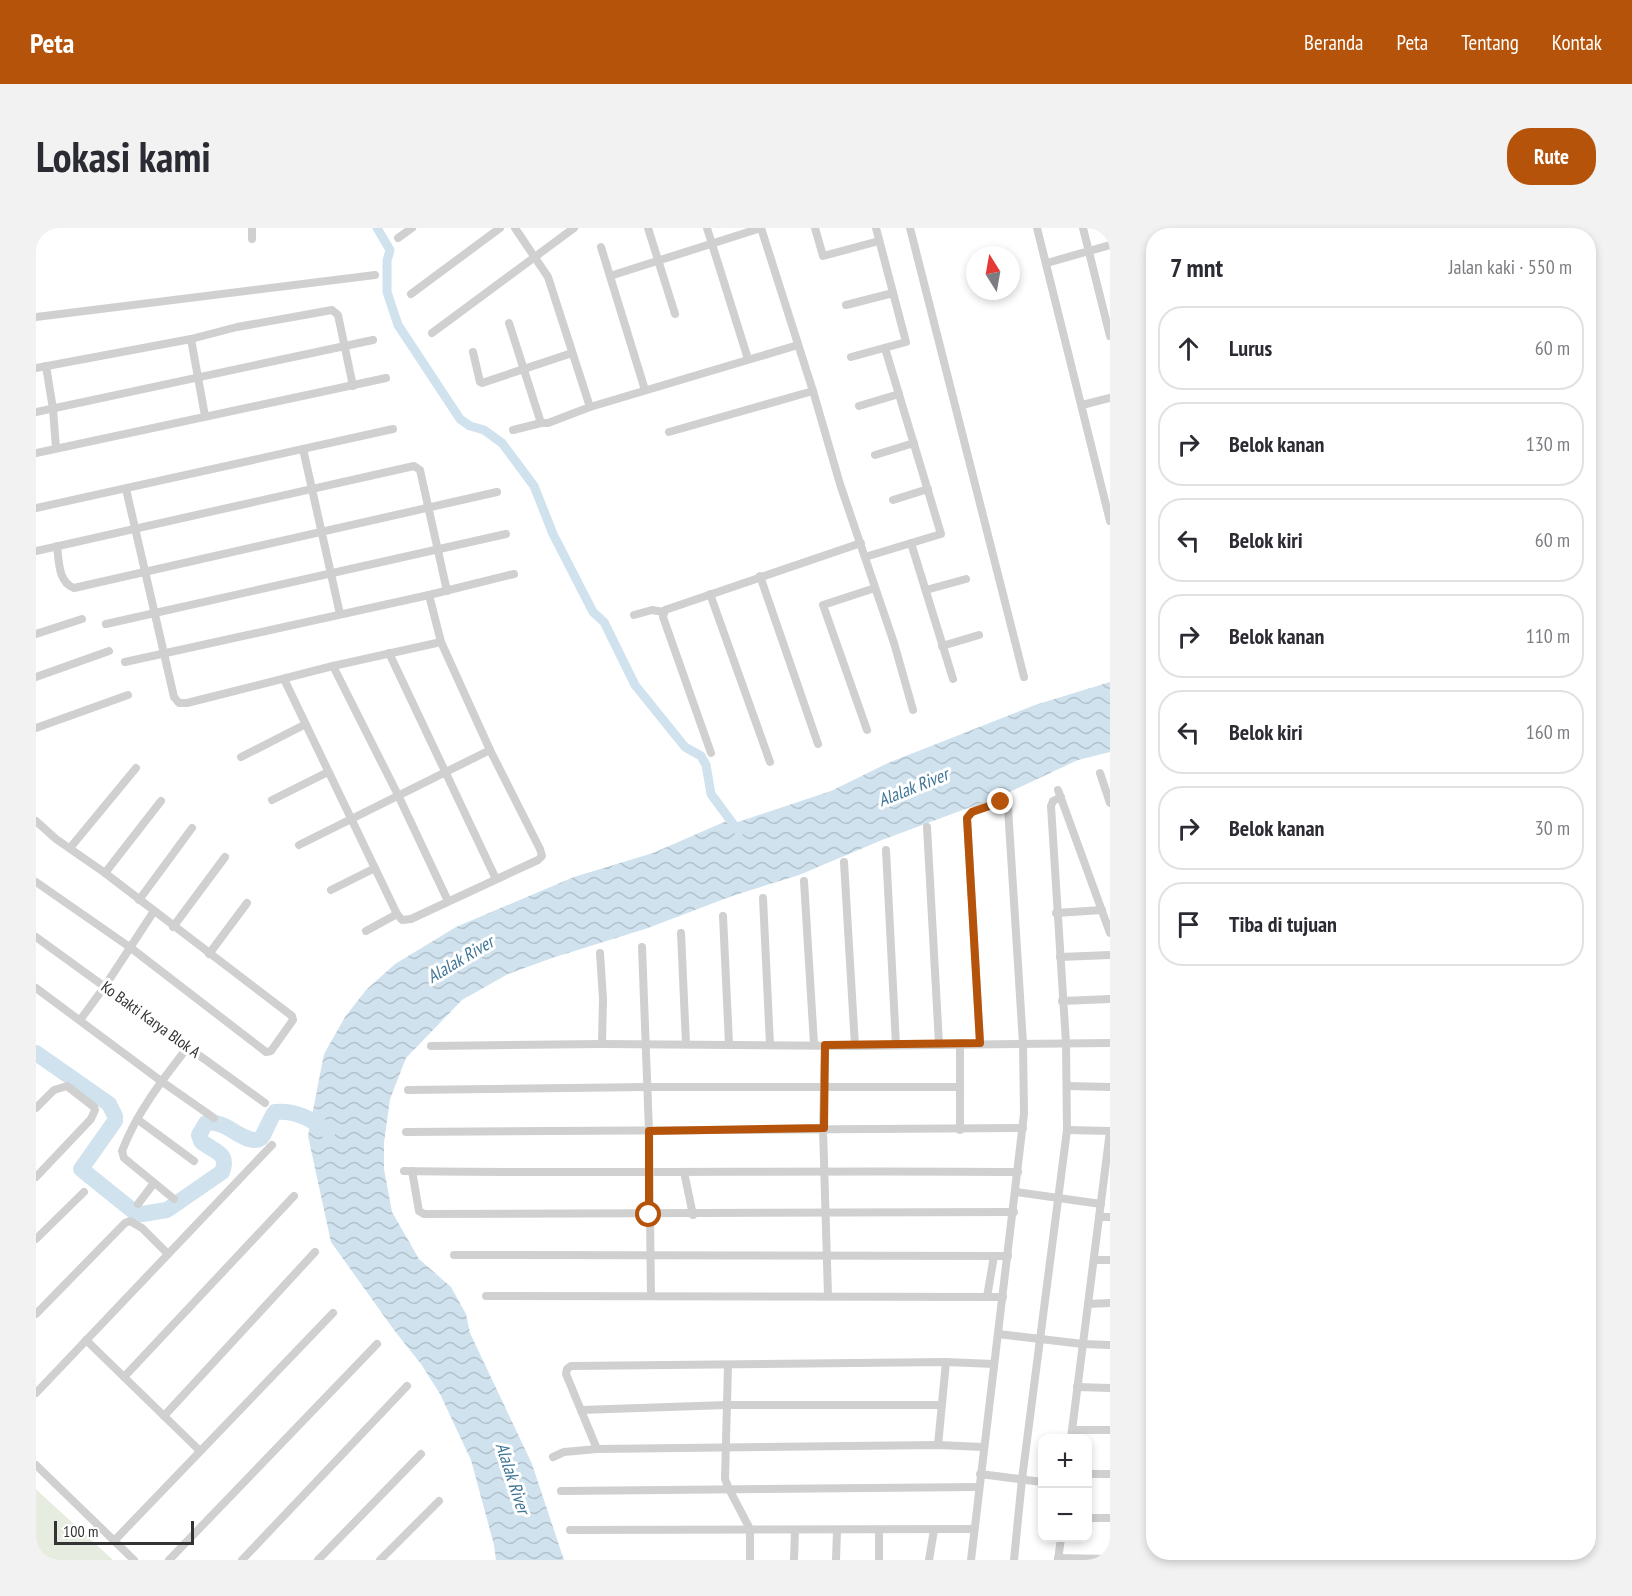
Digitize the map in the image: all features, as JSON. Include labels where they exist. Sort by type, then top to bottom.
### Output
[{"type":"street","points":[[252,228],[252,238]]},
{"type":"street","points":[[398,238],[412,228]]},
{"type":"street","points":[[411,294],[500,228]]},
{"type":"street","points":[[515,228],[548,277],[590,407]]},
{"type":"street","points":[[432,333],[574,228]]},
{"type":"street","points":[[648,228],[675,314]]},
{"type":"street","points":[[707,228],[748,359]]},
{"type":"street","points":[[610,276],[761,228],[840,484],[894,643],[913,710]]},
{"type":"street","points":[[815,228],[823,256],[879,241]]},
{"type":"street","points":[[851,357],[906,342],[876,228]]},
{"type":"street","points":[[910,228],[1024,677]]},
{"type":"street","points":[[1037,228],[1110,521]]},
{"type":"street","points":[[1083,228],[1110,336]]},
{"type":"street","points":[[1047,263],[1089,249],[1110,245]]},
{"type":"street","points":[[601,248],[645,390]]},
{"type":"street","points":[[36,316],[375,275]]},
{"type":"street","points":[[846,305],[893,293]]},
{"type":"street","points":[[36,368],[332,310],[338,315],[346,345],[352,386]]},
{"type":"street","points":[[510,323],[541,423]]},
{"type":"street","points":[[191,339],[205,416]]},
{"type":"street","points":[[36,412],[373,340]]},
{"type":"street","points":[[513,430],[548,423],[590,407],[798,345]]},
{"type":"street","points":[[865,557],[941,534],[885,348]]},
{"type":"street","points":[[473,352],[482,383],[572,353]]},
{"type":"street","points":[[46,366],[56,448]]},
{"type":"street","points":[[36,453],[386,378]]},
{"type":"street","points":[[669,432],[813,391]]},
{"type":"street","points":[[859,406],[899,394]]},
{"type":"street","points":[[1082,405],[1110,398]]},
{"type":"street","points":[[36,508],[393,429]]},
{"type":"street","points":[[875,455],[914,443]]},
{"type":"street","points":[[303,449],[340,614]]},
{"type":"street","points":[[36,551],[414,466],[420,470],[447,591]]},
{"type":"street","points":[[126,489],[174,697],[179,704],[441,642]]},
{"type":"street","points":[[893,500],[928,489]]},
{"type":"street","points":[[57,546],[62,578],[67,585],[74,588],[497,492]]},
{"type":"street","points":[[106,624],[506,534]]},
{"type":"street","points":[[711,753],[663,616],[664,612],[668,608],[861,543]]},
{"type":"street","points":[[911,543],[953,680]]},
{"type":"street","points":[[125,662],[429,596],[514,574]]},
{"type":"street","points":[[760,576],[818,744]]},
{"type":"street","points":[[926,590],[966,579]]},
{"type":"street","points":[[867,730],[823,605],[874,588]]},
{"type":"street","points":[[710,594],[770,762]]},
{"type":"street","points":[[284,679],[304,725],[402,920],[411,919],[538,860],[542,854],[490,750],[441,642],[429,596]]},
{"type":"street","points":[[634,615],[652,610],[664,612]]},
{"type":"street","points":[[36,634],[82,619]]},
{"type":"street","points":[[942,646],[979,635]]},
{"type":"street","points":[[36,677],[109,651]]},
{"type":"street","points":[[389,653],[496,879]]},
{"type":"street","points":[[333,666],[448,901]]},
{"type":"street","points":[[36,728],[128,695]]},
{"type":"street","points":[[241,757],[304,725]]},
{"type":"street","points":[[299,845],[490,750]]},
{"type":"street","points":[[70,848],[136,768]]},
{"type":"street","points":[[272,800],[328,772]]},
{"type":"street","points":[[1100,773],[1110,803]]},
{"type":"street","points":[[1014,1560],[1022,1479],[1067,1130],[1066,1043],[1051,806],[1060,794],[1106,915],[1110,933]]},
{"type":"street","points":[[105,873],[161,801]]},
{"type":"street","points":[[971,1560],[1023,1128],[1023,1043],[1008,804],[1001,802],[972,812],[967,818],[980,1043]]},
{"type":"street","points":[[36,821],[56,839],[105,873],[293,1017],[293,1020],[270,1052],[267,1052],[131,948],[36,882]]},
{"type":"street","points":[[927,827],[939,1044]]},
{"type":"street","points":[[139,900],[192,828]]},
{"type":"street","points":[[886,850],[896,1045]]},
{"type":"street","points":[[173,927],[225,857]]},
{"type":"street","points":[[844,862],[855,1046]]},
{"type":"street","points":[[332,890],[375,868]]},
{"type":"street","points":[[804,881],[814,1044]]},
{"type":"street","points":[[763,898],[770,1045]]},
{"type":"street","points":[[209,954],[247,903]]},
{"type":"street","points":[[80,1020],[154,911]]},
{"type":"street","points":[[1056,913],[1106,915]]},
{"type":"street","points":[[366,931],[397,914]]},
{"type":"street","points":[[723,916],[729,1044]]},
{"type":"street","points":[[681,933],[686,1044]]},
{"type":"street","name":"Ko Bakti Karya Blok A","points":[[36,937],[265,1103]]},
{"type":"street","points":[[642,947],[649,1131],[651,1296]]},
{"type":"street","points":[[600,953],[603,999],[602,1044]]},
{"type":"street","points":[[1060,957],[1110,955]]},
{"type":"street","points":[[36,988],[214,1118]]},
{"type":"street","points":[[1062,1001],[1110,999]]},
{"type":"street","points":[[431,1046],[602,1044],[855,1046],[1110,1043]]},
{"type":"street","points":[[960,1044],[958,1087],[960,1130]]},
{"type":"street","points":[[825,1045],[824,1128],[828,1296]]},
{"type":"street","points":[[174,1198],[122,1155],[130,1131],[137,1119],[161,1081],[189,1047]]},
{"type":"street","points":[[36,1108],[54,1090],[67,1086],[95,1110],[91,1119],[36,1177]]},
{"type":"street","points":[[1067,1086],[1110,1087]]},
{"type":"street","points":[[408,1090],[958,1087]]},
{"type":"street","points":[[137,1119],[194,1161]]},
{"type":"street","points":[[406,1132],[1023,1128]]},
{"type":"street","points":[[1067,1130],[1110,1131],[1107,1174],[1099,1217],[1072,1434],[1110,1430]]},
{"type":"street","points":[[36,1393],[272,1145]]},
{"type":"street","points":[[1014,1212],[693,1215],[422,1214],[419,1211],[408,1171],[1018,1172]]},
{"type":"street","points":[[684,1172],[693,1215]]},
{"type":"street","points":[[138,1204],[154,1183]]},
{"type":"street","points":[[36,1239],[84,1192]]},
{"type":"street","points":[[1016,1192],[1101,1204]]},
{"type":"street","points":[[124,1377],[294,1196]]},
{"type":"street","points":[[1099,1217],[1110,1217]]},
{"type":"street","points":[[36,1314],[125,1222],[130,1221],[142,1228],[168,1254]]},
{"type":"street","points":[[164,1416],[315,1252]]},
{"type":"street","points":[[454,1255],[1008,1256]]},
{"type":"street","points":[[987,1297],[994,1256]]},
{"type":"street","points":[[1094,1260],[1110,1260]]},
{"type":"street","points":[[486,1296],[1003,1297]]},
{"type":"street","points":[[1088,1304],[1110,1303]]},
{"type":"street","points":[[114,1541],[333,1313]]},
{"type":"street","points":[[998,1334],[1110,1345]]},
{"type":"street","points":[[86,1340],[200,1451]]},
{"type":"street","points":[[169,1560],[377,1344]]},
{"type":"street","points":[[597,1449],[566,1374],[567,1369],[571,1366],[946,1362],[994,1364]]},
{"type":"street","points":[[938,1445],[946,1362]]},
{"type":"street","points":[[728,1365],[725,1479],[750,1529],[750,1560]]},
{"type":"street","points":[[242,1560],[407,1386]]},
{"type":"street","points":[[1077,1387],[1110,1388]]},
{"type":"street","points":[[581,1410],[727,1405],[941,1405]]},
{"type":"street","points":[[554,1457],[564,1452],[597,1449],[938,1445],[983,1447]]},
{"type":"street","points":[[318,1560],[421,1454]]},
{"type":"street","points":[[36,1465],[134,1560]]},
{"type":"street","points":[[980,1474],[1038,1481]]},
{"type":"street","points":[[1092,1474],[1110,1474]]},
{"type":"street","points":[[561,1491],[979,1487]]},
{"type":"street","points":[[380,1560],[439,1500]]},
{"type":"street","points":[[1092,1518],[1110,1518]]},
{"type":"street","points":[[570,1530],[974,1529]]},
{"type":"street","points":[[795,1530],[795,1560]]},
{"type":"street","points":[[836,1560],[837,1530]]},
{"type":"street","points":[[879,1530],[879,1560]]},
{"type":"street","points":[[929,1560],[934,1530]]},
{"type":"street","points":[[1060,1542],[1058,1559],[1110,1559]]},
{"type":"shaded area","points":[[36,1489],[40,1493],[113,1560],[36,1560]]},
{"type":"water","name":"Alalak River","points":[[1110,682],[1110,752],[1078,760],[1003,795],[882,840],[799,875],[508,974],[462,1000],[406,1058],[390,1099],[384,1143],[384,1169],[392,1212],[419,1259],[451,1287],[466,1314],[470,1333],[532,1464],[564,1560],[496,1560],[471,1460],[440,1394],[421,1364],[331,1242],[308,1136],[324,1054],[345,1017],[366,990],[395,964],[456,927],[574,877],[653,853],[731,819],[729,825],[831,791],[888,763],[1035,705]]},
{"type":"waterway","points":[[377,228],[390,250],[387,261],[387,292],[398,325],[460,419],[470,426],[484,430],[502,443],[534,486],[553,534],[593,612],[604,622],[635,685],[685,747],[701,756],[706,765],[711,794],[739,832]]},
{"type":"waterway","points":[[36,1053],[109,1104],[115,1121],[81,1169],[132,1210],[142,1214],[167,1210],[222,1172],[224,1165],[222,1156],[201,1141],[199,1135],[206,1123],[221,1125],[255,1140],[263,1136],[275,1112],[290,1112],[303,1116],[328,1131]]},
{"type":"route","points":[[649,1215],[649,1131],[824,1128],[825,1045],[980,1043],[967,816],[1001,802]]}]
